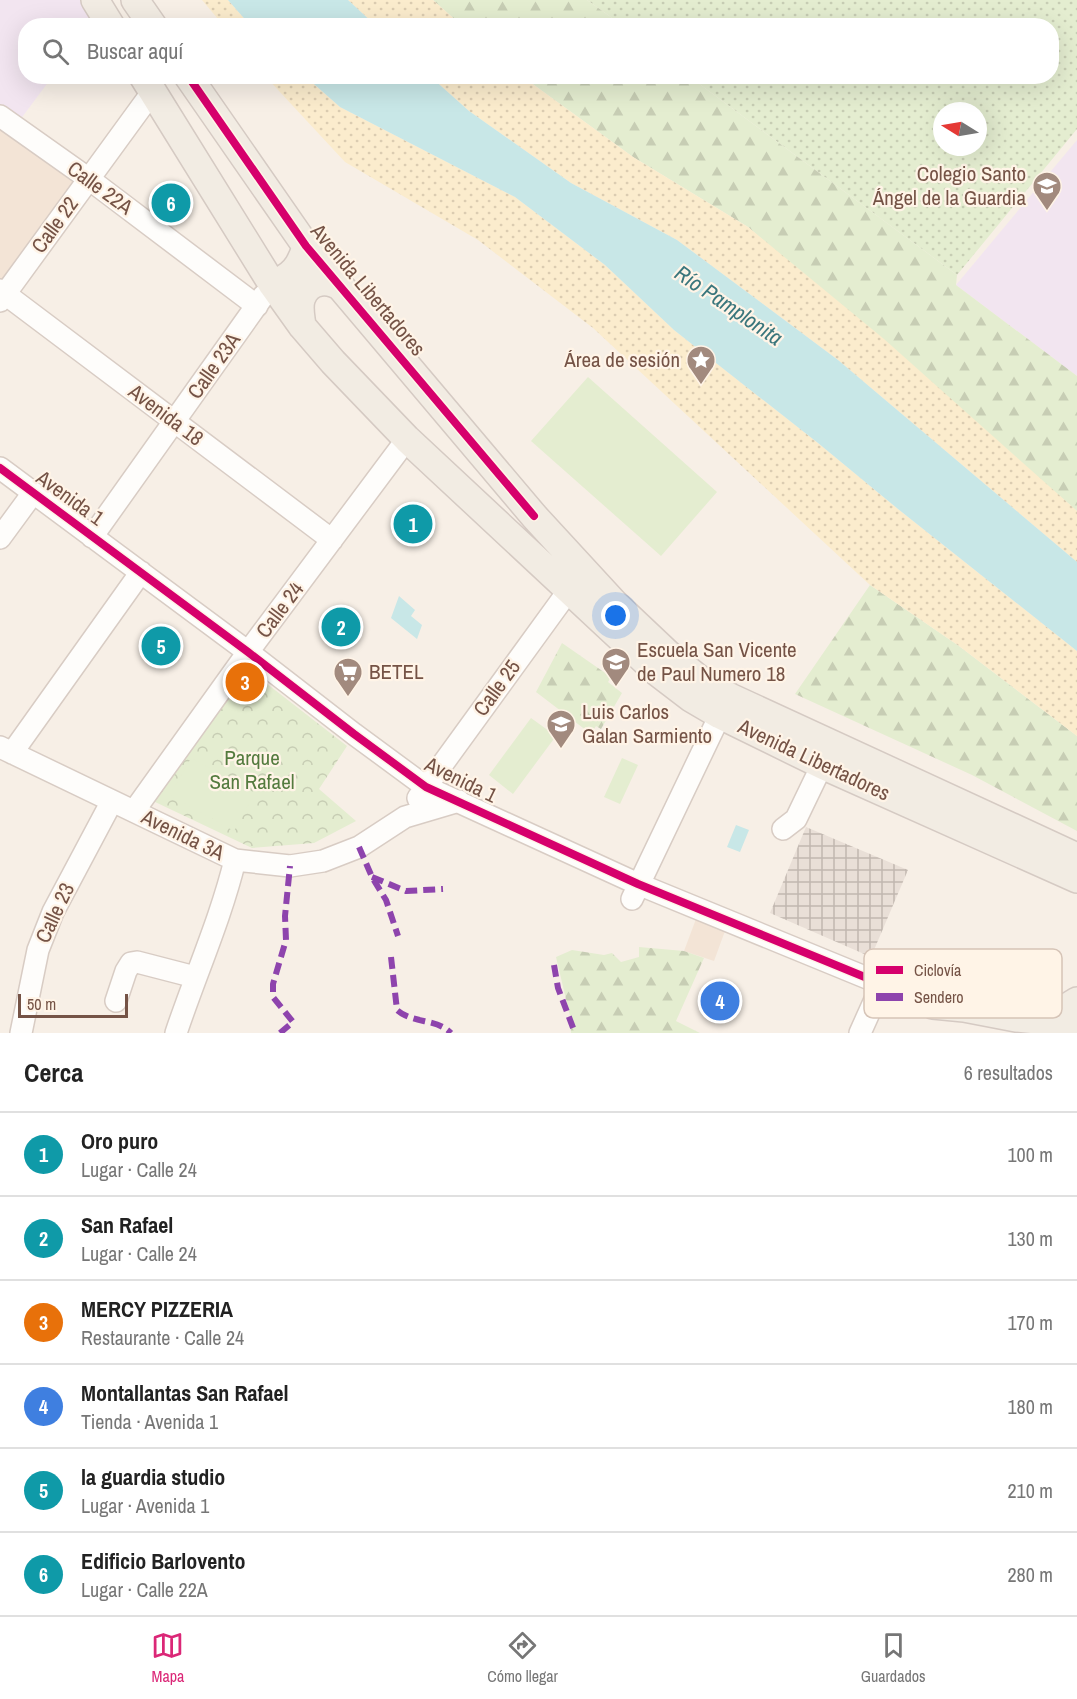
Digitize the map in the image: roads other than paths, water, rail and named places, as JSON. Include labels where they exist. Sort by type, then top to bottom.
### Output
[{"type":"main road","points":[[95,0],[106,18]]},
{"type":"main road","points":[[135,0],[147,18]]},
{"type":"main road","name":"Avenida Libertadores","points":[[148,84],[272,284],[302,326],[333,362],[407,439],[657,672],[691,698],[720,715],[822,765],[1077,879]]},
{"type":"main road","name":"Avenida Libertadores","points":[[194,84],[306,246],[548,532],[614,603],[668,654],[698,678],[730,698],[1077,857]]},
{"type":"main road","points":[[272,284],[285,279],[296,270],[303,259],[306,246]]},
{"type":"main road","points":[[302,326],[300,304],[302,297],[311,286],[324,281],[343,289]]},
{"type":"main road","points":[[1009,847],[1063,886],[1077,899]]},
{"type":"main road","points":[[1062,1010],[1077,1001]]},
{"type":"main road","points":[[961,1018],[1018,1032]]},
{"type":"main road","points":[[1025,1018],[1077,1024]]},
{"type":"street","name":"Calle 22","points":[[2,295],[89,179],[148,84]]},
{"type":"street","name":"Calle 22A","points":[[0,116],[89,179],[257,306]]},
{"type":"street","name":"Calle 23A","points":[[92,537],[272,284]]},
{"type":"street","name":"Avenida 18","points":[[2,295],[332,540]]},
{"type":"street","name":"Calle 24","points":[[134,811],[248,652],[407,439]]},
{"type":"street","name":"Avenida 1","points":[[0,468],[426,787],[459,801],[635,892],[864,977]]},
{"type":"street","points":[[0,538],[33,492]]},
{"type":"street","points":[[6,750],[141,572]]},
{"type":"street","name":"Calle 25","points":[[426,787],[569,590]]},
{"type":"street","points":[[635,892],[720,715]]},
{"type":"street","name":"Avenida 3A","points":[[6,750],[235,860],[290,866],[322,861],[359,847],[405,817],[459,801]]},
{"type":"street","points":[[783,829],[796,819],[822,765]]},
{"type":"street","name":"Avenida 3A","points":[[405,817],[426,787]]},
{"type":"street","name":"Calle 23","points":[[21,1033],[38,950],[45,931],[112,801]]},
{"type":"street","points":[[176,1033],[228,891],[235,860]]},
{"type":"street","points":[[116,1001],[131,963],[137,962],[195,977]]},
{"type":"street","points":[[860,1033],[867,1018]]},
{"type":"water","points":[[228,0],[348,0],[367,18],[244,18]]},
{"type":"water","name":"Río Pamplonita","points":[[314,84],[439,84],[469,111],[571,183],[677,240],[838,360],[1077,562],[1077,651],[674,330],[605,265],[515,197],[340,107]]},
{"type":"water","points":[[399,596],[415,610],[411,616],[422,625],[417,639],[391,618]]},
{"type":"water","points":[[736,825],[749,830],[740,852],[727,847]]},
{"type":"place","name":"Edificio Barlovento","points":[[171,203]]},
{"type":"place","name":"Colegio Santo Ángel de la Guardia","points":[[1047,212]]},
{"type":"place","name":"Área de sesión","points":[[701,386]]},
{"type":"place","name":"Oro puro","points":[[413,524]]},
{"type":"place","name":"San Rafael","points":[[341,627]]},
{"type":"place","name":"la guardia studio","points":[[161,646]]},
{"type":"place","name":"MERCY PIZZERIA","points":[[245,682]]},
{"type":"place","name":"Escuela San Vicente de Paul Numero 18","points":[[616,688]]},
{"type":"place","name":"BETEL","points":[[348,698]]},
{"type":"place","name":"Luis Carlos Galan Sarmiento","points":[[561,750]]},
{"type":"place","name":"Montallantas San Rafael","points":[[720,1001]]},
{"type":"park label","name":"Parque San Rafael","points":[[252,770]]}]
